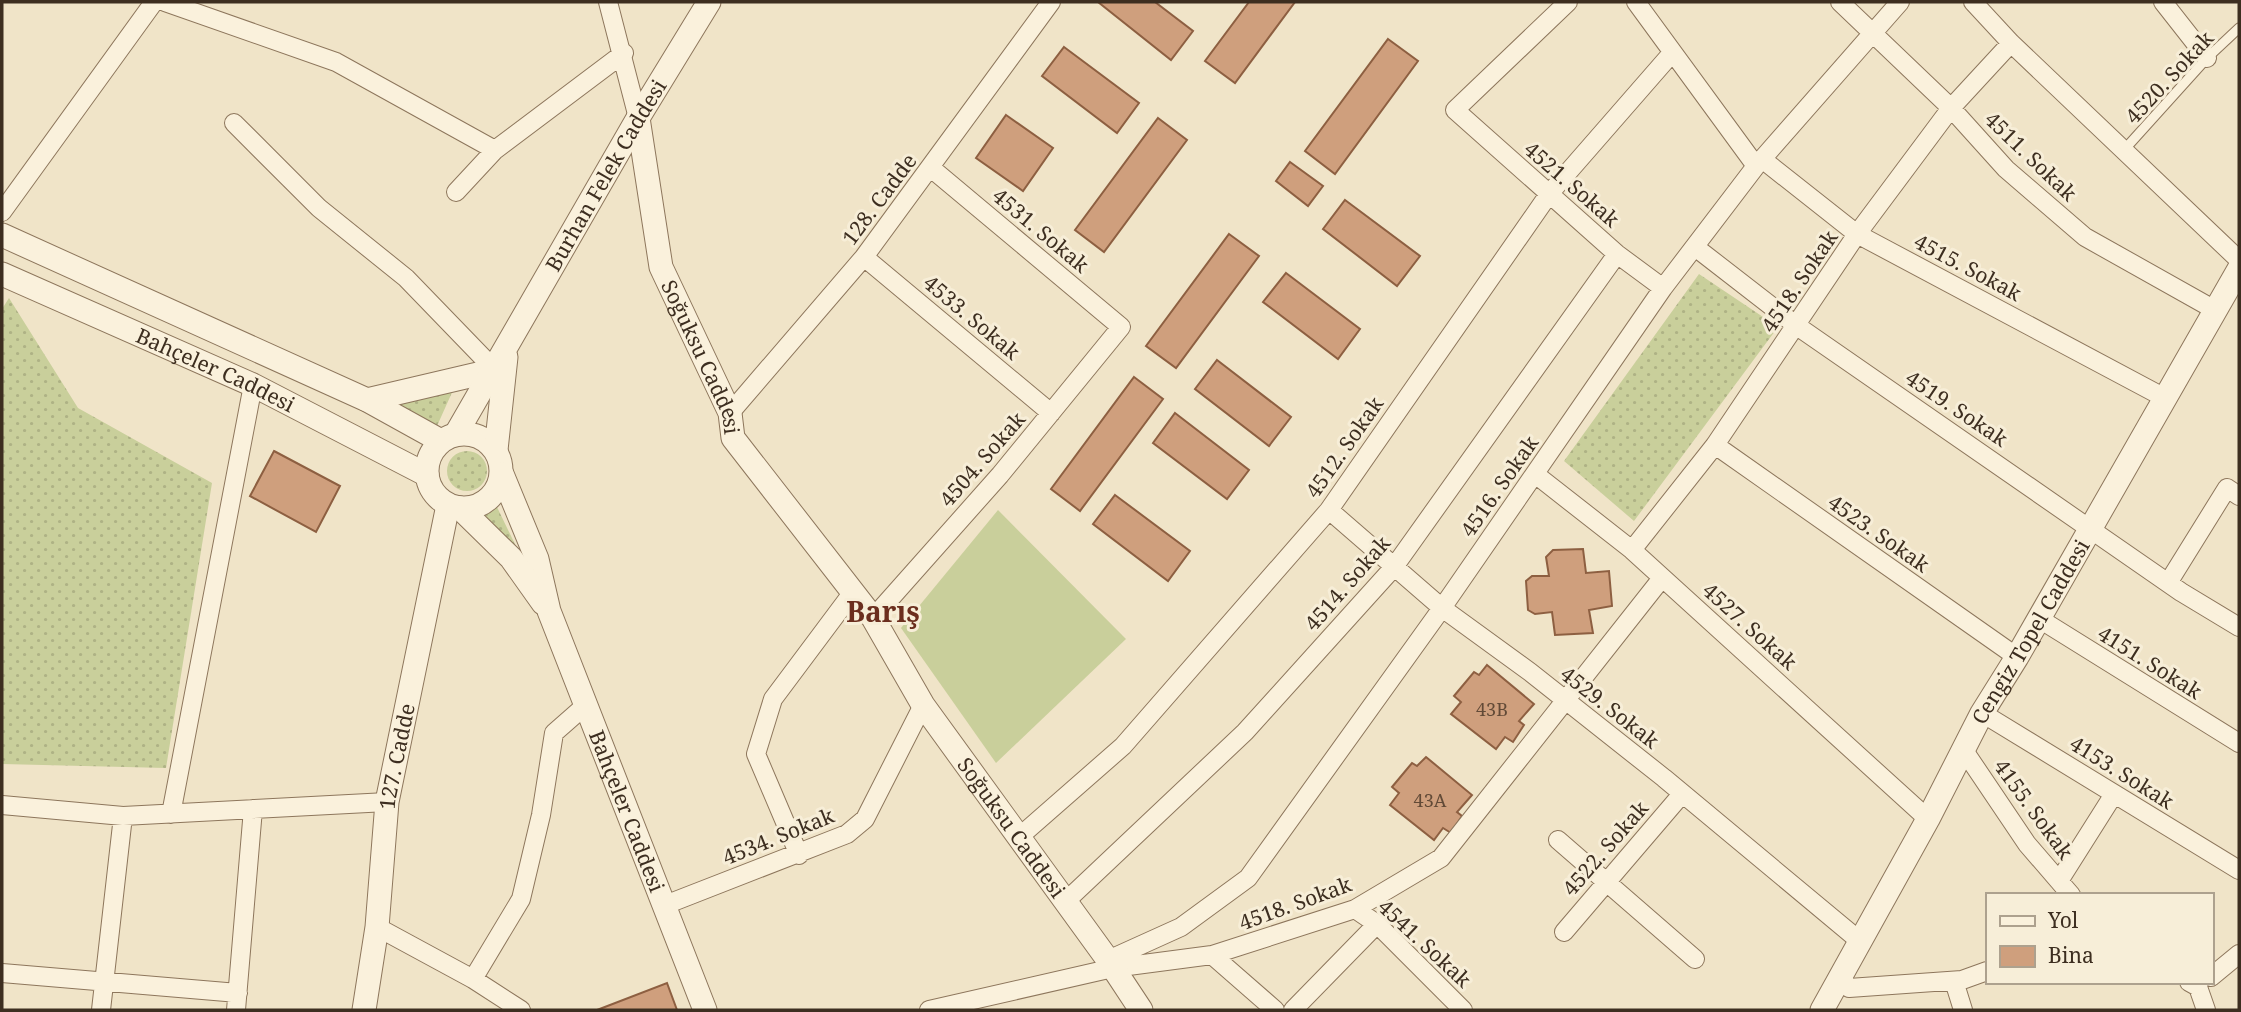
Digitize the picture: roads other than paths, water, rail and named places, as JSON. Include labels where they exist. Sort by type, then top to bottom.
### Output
[{"type":"street","points":[[2,212],[154,2]]},
{"type":"street","points":[[165,2],[336,62],[495,150]]},
{"type":"street","name":"Soğuksu Caddesi","points":[[608,2],[624,53],[638,118],[661,267],[730,413],[733,438],[873,618],[923,705],[1111,964],[1141,1010]]},
{"type":"street","name":"Burhan Felek Caddesi","points":[[448,438],[501,360],[638,118],[709,2]]},
{"type":"street","name":"128. Cadde","points":[[730,413],[864,257],[932,168],[1051,2]]},
{"type":"street","name":"4521. Sokak","points":[[1568,2],[1455,110],[1617,254],[1663,288]]},
{"type":"street","name":"4515. Sokak","points":[[1636,2],[1672,53],[1759,163],[1857,234],[2165,398]]},
{"type":"street","name":"4511. Sokak","points":[[1840,2],[1951,108],[2006,169],[2085,237],[2215,310]]},
{"type":"street","name":"4516. Sokak","points":[[1111,964],[1181,927],[1248,878],[1442,608],[1663,288],[1759,163],[1900,2]]},
{"type":"street","points":[[1973,2],[2011,43],[2239,260]]},
{"type":"street","points":[[2163,2],[2207,58]]},
{"type":"street","name":"4518. Sokak","points":[[1632,550],[1715,445],[1857,234],[1951,108],[2011,43]]},
{"type":"street","points":[[456,192],[495,150],[624,53]]},
{"type":"street","name":"4512. Sokak","points":[[1018,838],[1123,746],[1329,510],[1549,194],[1672,53]]},
{"type":"street","points":[[234,123],[319,208],[407,278],[501,360]]},
{"type":"street","name":"4531. Sokak","points":[[932,168],[1121,327]]},
{"type":"street","name":"Bahçeler Caddesi","points":[[2,236],[448,438]]},
{"type":"street","name":"4519. Sokak","points":[[1695,247],[1797,326],[2168,583],[2239,627]]},
{"type":"street","name":"4514. Sokak","points":[[1065,902],[1245,732],[1394,567],[1617,254]]},
{"type":"street","name":"4533. Sokak","points":[[864,257],[1051,413]]},
{"type":"street","name":"Cengiz Topel Caddesi","points":[[1827,1007],[1982,713],[2017,657],[2239,269]]},
{"type":"street","name":"Bahçeler Caddesi","points":[[2,275],[253,385],[427,475]]},
{"type":"street","name":"4504. Sokak","points":[[873,618],[1000,475],[1121,327]]},
{"type":"street","points":[[367,400],[501,360]]},
{"type":"street","points":[[501,360],[496,450],[502,474],[537,559],[549,611]]},
{"type":"street","points":[[171,814],[253,385]]},
{"type":"street","points":[[496,450],[477,435],[448,438],[427,462],[430,487],[511,558],[549,611]]},
{"type":"street","name":"4523. Sokak","points":[[1715,445],[2017,657]]},
{"type":"street","points":[[454,507],[483,503],[499,486],[502,474]]},
{"type":"street","name":"4527. Sokak","points":[[1535,474],[1632,550],[1928,819]]},
{"type":"street","points":[[2168,583],[2233,492]]},
{"type":"street","name":"127. Cadde","points":[[364,1010],[377,927],[387,802],[454,507]]},
{"type":"street","name":"4529. Sokak","points":[[1329,510],[1442,608],[1565,700],[1861,943]]},
{"type":"street","name":"4518. Sokak","points":[[929,1010],[1111,964],[1212,955],[1355,909],[1441,858],[1662,578]]},
{"type":"street","points":[[799,855],[756,754],[773,699],[853,592]]},
{"type":"street","name":"Bahçeler Caddesi","points":[[549,611],[705,1010]]},
{"type":"street","name":"4151. Sokak","points":[[2038,618],[2239,743]]},
{"type":"street","points":[[473,979],[521,899],[541,814],[554,733],[587,704]]},
{"type":"street","name":"4534. Sokak","points":[[665,905],[799,855],[847,834],[865,819],[923,705]]},
{"type":"street","name":"4153. Sokak","points":[[1982,713],[2239,870]]},
{"type":"street","name":"4155. Sokak","points":[[1963,749],[2027,844],[2065,888]]},
{"type":"street","name":"4522. Sokak","points":[[1564,932],[1682,794]]},
{"type":"street","points":[[2065,888],[2114,794]]},
{"type":"street","points":[[2,805],[123,816],[387,802]]},
{"type":"street","points":[[2,973],[237,1001],[253,809]]},
{"type":"street","points":[[101,1010],[123,816]]},
{"type":"street","points":[[1558,840],[1695,959]]},
{"type":"street","name":"4541. Sokak","points":[[1355,909],[1377,924],[1463,1010]]},
{"type":"street","points":[[1293,1010],[1377,924]]},
{"type":"street","points":[[377,927],[473,979],[521,1010]]},
{"type":"street","points":[[2213,973],[2239,954]]},
{"type":"street","points":[[1212,955],[1275,1010]]},
{"type":"street","points":[[1841,978],[1849,988],[1954,981],[1986,971]]},
{"type":"street","points":[[1954,981],[1963,1010]]},
{"type":"street","points":[[2200,984],[2206,1010]]},
{"type":"lane","name":"4520. Sokak","points":[[2124,150],[2207,58],[2239,28]]},
{"type":"district","name":"Barış","points":[[883,611]]}]
